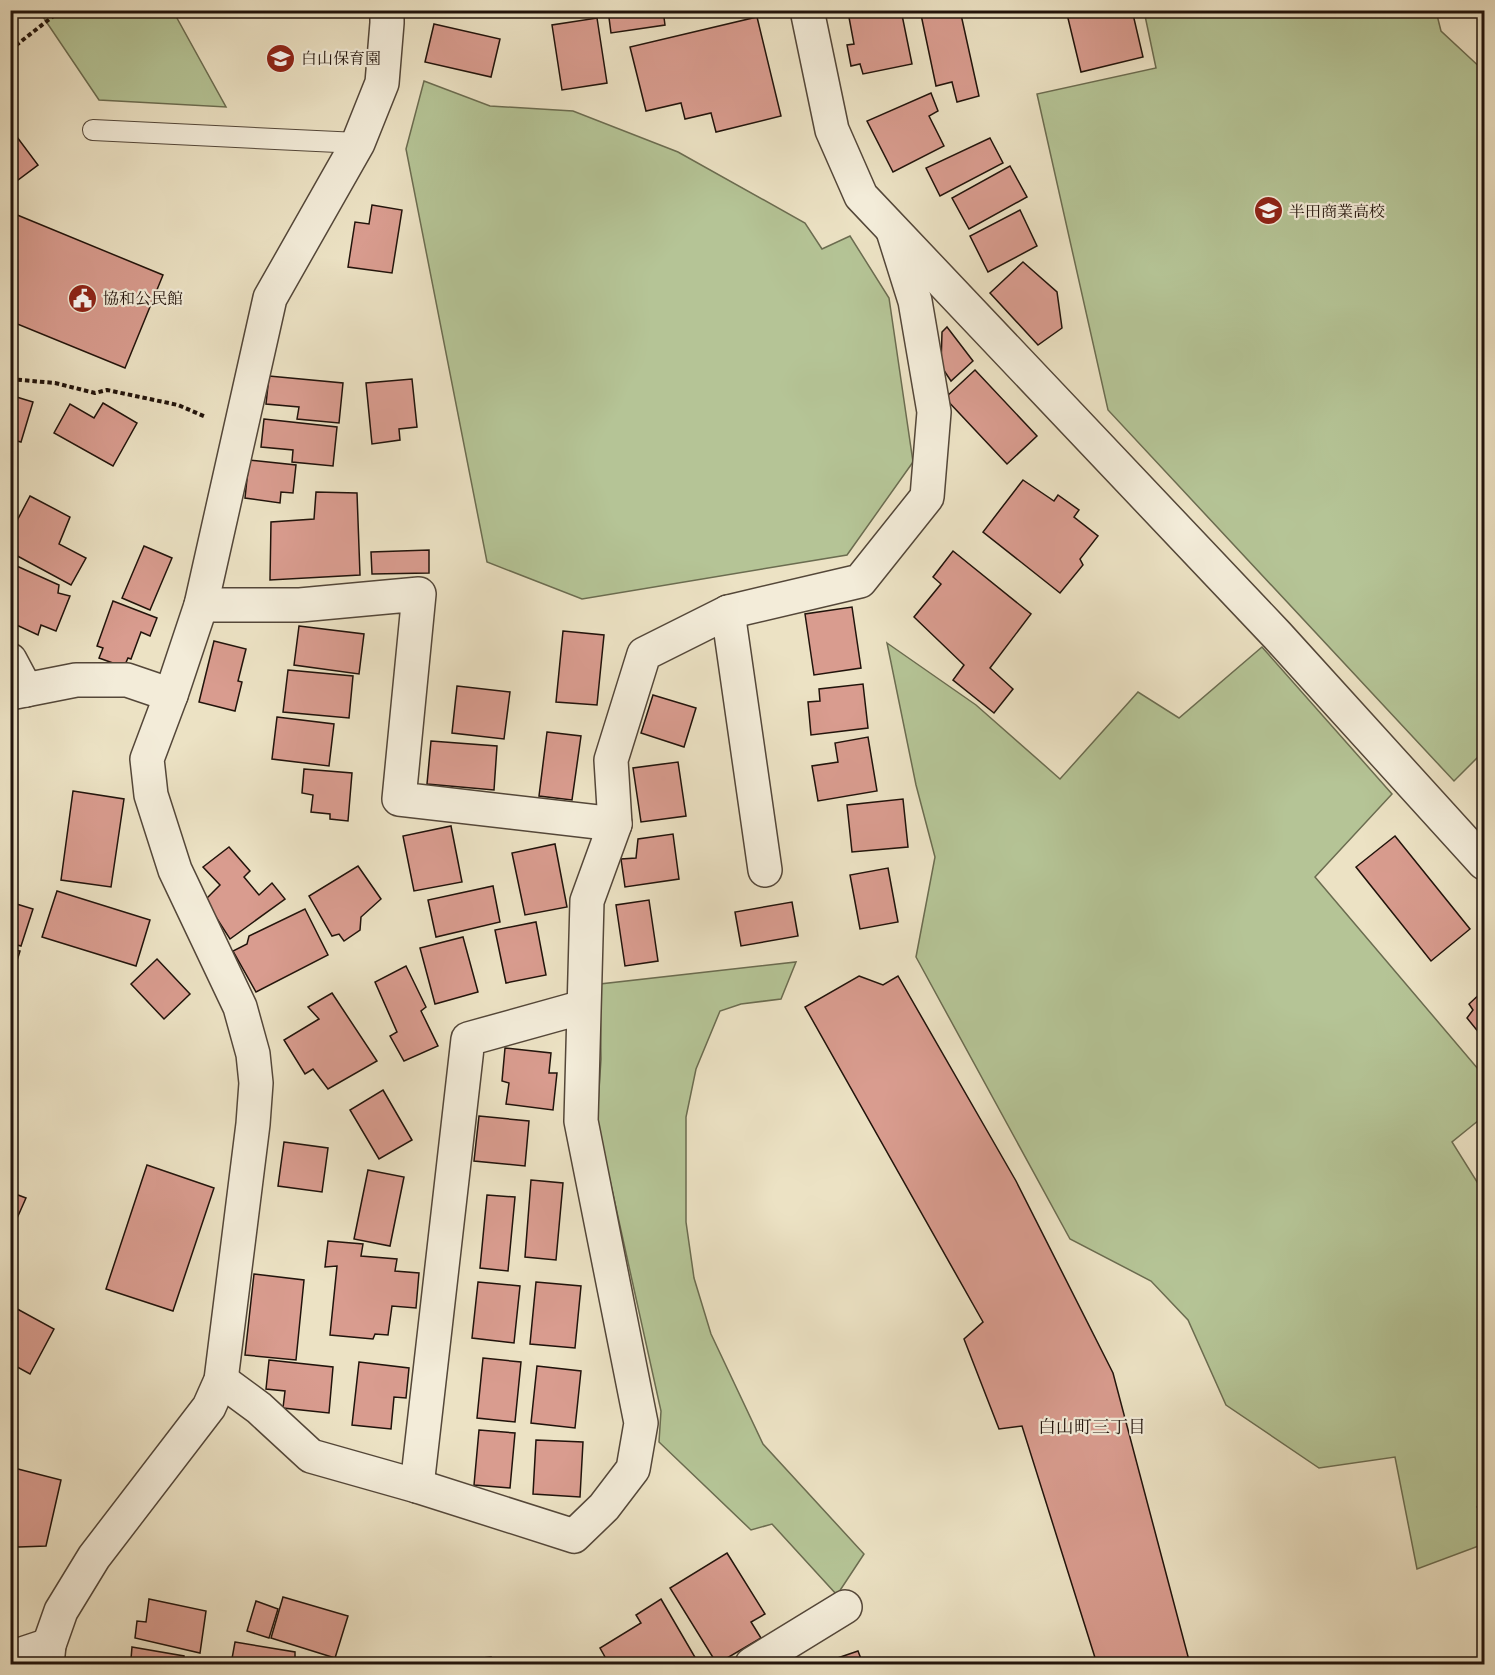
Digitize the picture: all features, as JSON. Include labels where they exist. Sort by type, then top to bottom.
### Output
[{"type":"street","points":[[10,1658],[48,1655],[61,1611],[94,1557],[210,1407],[221,1380],[253,1124],[256,1083],[253,1054],[240,1007],[174,870],[151,795],[147,759],[201,604],[270,298],[358,143],[382,83],[387,10]]},
{"type":"street","points":[[807,10],[832,130],[861,196],[1277,634],[1485,863]]},
{"type":"street","points":[[221,1380],[259,1408],[311,1456],[417,1486],[574,1536],[604,1507],[633,1469],[642,1423],[581,1121],[587,901],[615,824],[611,760],[644,654],[728,612],[860,581],[927,497],[934,412],[915,301],[893,231]]},
{"type":"street","points":[[201,604],[300,605],[419,594],[399,799],[615,824]]},
{"type":"street","points":[[728,612],[765,870]]},
{"type":"street","points":[[10,660],[18,691],[76,680],[127,680],[171,695]]},
{"type":"street","points":[[417,1486],[468,1039],[583,1007]]},
{"type":"street","points":[[752,1665],[845,1607]]},
{"type":"lane","points":[[93,129],[358,143]]},
{"type":"path","points":[[10,50],[61,10]]},
{"type":"path","points":[[10,379],[55,383],[95,393],[107,390],[178,405],[240,431]]},
{"type":"green space","points":[[39,11],[173,11],[226,107],[99,100]]},
{"type":"green space","name":"半田商業高校","points":[[1144,11],[1436,11],[1441,31],[1484,71],[1484,751],[1454,781],[1108,410],[1037,94],[1156,68]]},
{"type":"green space","points":[[424,81],[490,106],[573,111],[678,152],[805,223],[822,249],[850,236],[889,298],[913,462],[847,555],[582,599],[487,562],[406,149]]},
{"type":"green space","points":[[887,643],[976,705],[1060,779],[1138,692],[1179,718],[1262,647],[1392,794],[1315,877],[1484,1076],[1484,1116],[1452,1142],[1484,1193],[1484,1493],[1477,1507],[1484,1512],[1484,1544],[1417,1569],[1395,1457],[1319,1468],[1226,1405],[1188,1320],[1151,1281],[1070,1239],[916,957],[935,857],[916,785]]},
{"type":"green space","points":[[796,962],[781,999],[741,1004],[720,1011],[696,1069],[686,1117],[686,1222],[694,1278],[711,1334],[763,1444],[864,1554],[837,1595],[772,1524],[751,1530],[659,1442],[661,1411],[597,1122],[601,1059],[600,984]]},
{"type":"building","points":[[434,10],[496,10],[434,15]]},
{"type":"building","points":[[608,10],[663,10],[665,25],[611,33]]},
{"type":"building","points":[[901,10],[912,64],[863,74],[860,64],[851,66],[847,45],[854,44],[848,12]]},
{"type":"building","points":[[920,10],[960,10],[979,96],[957,102],[952,82],[936,86]]},
{"type":"building","points":[[1066,10],[1132,10],[1143,57],[1081,72]]},
{"type":"building","points":[[757,17],[781,116],[716,132],[711,113],[685,119],[681,103],[646,111],[630,47]]},
{"type":"building","points":[[597,18],[607,83],[562,90],[552,25]]},
{"type":"building","points":[[434,24],[500,39],[491,77],[425,62]]},
{"type":"building","points":[[931,93],[938,111],[929,116],[944,146],[893,172],[867,121]]},
{"type":"building","points":[[14,133],[38,165],[14,183],[10,179],[10,136]]},
{"type":"building","points":[[990,138],[1003,163],[940,196],[926,168]]},
{"type":"building","points":[[1010,166],[1027,197],[969,229],[952,198]]},
{"type":"building","points":[[372,205],[402,210],[392,273],[348,267],[355,222],[369,224]]},
{"type":"building","points":[[1020,210],[1037,246],[988,272],[970,236]]},
{"type":"building","name":"協和公民館","points":[[10,212],[163,275],[125,368],[10,321]]},
{"type":"building","points":[[1023,262],[1057,292],[1062,328],[1038,345],[990,293]]},
{"type":"building","points":[[947,327],[973,361],[951,381],[941,366],[942,332]]},
{"type":"building","points":[[975,370],[1037,436],[1007,464],[945,398]]},
{"type":"building","points":[[269,376],[343,383],[339,423],[297,419],[299,407],[266,404]]},
{"type":"building","points":[[412,379],[417,427],[399,429],[400,440],[372,444],[366,383]]},
{"type":"building","points":[[10,395],[33,402],[21,442],[10,439]]},
{"type":"building","points":[[103,403],[137,423],[113,466],[54,433],[70,404],[94,418]]},
{"type":"building","points":[[264,419],[337,427],[333,466],[292,462],[293,450],[261,447]]},
{"type":"building","points":[[249,460],[296,465],[293,493],[281,492],[280,503],[245,498]]},
{"type":"building","points":[[1023,480],[1054,501],[1058,495],[1079,510],[1074,517],[1098,536],[1080,559],[1083,565],[1060,593],[983,532]]},
{"type":"building","points":[[316,492],[357,493],[360,575],[270,580],[271,522],[314,519]]},
{"type":"building","points":[[30,496],[70,517],[59,544],[86,558],[71,585],[10,552],[10,534]]},
{"type":"building","points":[[144,546],[172,558],[150,610],[122,598]]},
{"type":"building","points":[[429,550],[429,573],[372,574],[371,552]]},
{"type":"building","points":[[953,551],[1031,614],[990,668],[1013,689],[994,713],[953,680],[964,665],[914,617],[941,584],[933,577]]},
{"type":"building","points":[[10,563],[59,585],[58,593],[70,596],[56,631],[41,625],[38,635],[10,622]]},
{"type":"building","points":[[113,601],[157,618],[150,636],[141,632],[131,659],[128,658],[124,667],[99,658],[103,648],[97,646]]},
{"type":"building","points":[[852,607],[861,668],[814,675],[805,614]]},
{"type":"building","points":[[299,626],[364,634],[359,674],[294,665]]},
{"type":"building","points":[[563,631],[604,635],[597,705],[556,702]]},
{"type":"building","points":[[214,641],[246,649],[238,681],[242,682],[235,711],[199,702]]},
{"type":"building","points":[[288,670],[353,676],[349,718],[283,712]]},
{"type":"building","points":[[863,684],[868,728],[811,735],[808,702],[820,701],[819,689]]},
{"type":"building","points":[[457,686],[510,692],[504,739],[452,733]]},
{"type":"building","points":[[653,695],[696,708],[684,747],[641,733]]},
{"type":"building","points":[[277,717],[334,724],[329,766],[272,759]]},
{"type":"building","points":[[547,732],[581,736],[572,800],[539,796]]},
{"type":"building","points":[[868,737],[877,791],[818,801],[812,766],[838,762],[835,743]]},
{"type":"building","points":[[431,741],[497,746],[494,790],[427,784]]},
{"type":"building","points":[[678,762],[686,816],[641,822],[633,768]]},
{"type":"building","points":[[304,769],[352,773],[348,821],[330,819],[330,814],[311,812],[313,795],[302,793]]},
{"type":"building","points":[[73,791],[124,799],[111,887],[61,880]]},
{"type":"building","points":[[903,799],[908,847],[852,852],[847,805]]},
{"type":"building","points":[[451,826],[462,882],[414,891],[403,836]]},
{"type":"building","points":[[673,834],[679,879],[625,887],[621,859],[636,858],[638,839]]},
{"type":"building","points":[[1395,836],[1470,929],[1431,961],[1356,867]]},
{"type":"building","points":[[555,844],[567,907],[525,915],[512,853]]},
{"type":"building","points":[[229,847],[250,871],[244,877],[259,895],[272,883],[285,899],[230,939],[205,900],[220,885],[203,867]]},
{"type":"building","points":[[358,866],[381,899],[361,917],[360,930],[344,941],[339,934],[332,936],[309,896]]},
{"type":"building","points":[[888,868],[898,922],[860,929],[850,875]]},
{"type":"building","points":[[493,886],[500,922],[436,937],[428,900]]},
{"type":"building","points":[[57,891],[150,920],[136,966],[42,937]]},
{"type":"building","points":[[649,900],[658,961],[625,966],[616,905]]},
{"type":"building","points":[[10,902],[33,909],[21,946],[10,943]]},
{"type":"building","points":[[792,902],[798,936],[741,946],[735,912]]},
{"type":"building","points":[[305,909],[328,955],[256,992],[233,951],[247,944],[249,936]]},
{"type":"building","points":[[536,922],[546,975],[506,983],[495,930]]},
{"type":"building","points":[[463,937],[478,992],[435,1004],[420,948]]},
{"type":"building","points":[[10,949],[20,951],[10,983]]},
{"type":"building","points":[[157,959],[190,994],[164,1019],[131,984]]},
{"type":"building","points":[[406,966],[426,1007],[421,1011],[438,1046],[404,1061],[390,1036],[397,1032],[375,982]]},
{"type":"building","points":[[859,976],[883,985],[898,976],[1016,1181],[1113,1373],[1190,1664],[1097,1664],[1022,1426],[999,1429],[964,1339],[983,1322],[805,1007]]},
{"type":"building","points":[[1484,990],[1484,1039],[1467,1018],[1473,1010],[1469,1004]]},
{"type":"building","points":[[332,993],[377,1061],[328,1089],[313,1069],[305,1074],[284,1040],[319,1019],[308,1007]]},
{"type":"building","points":[[505,1048],[551,1053],[549,1073],[557,1073],[553,1110],[506,1104],[509,1083],[502,1081]]},
{"type":"building","points":[[383,1090],[412,1140],[379,1159],[350,1110]]},
{"type":"building","points":[[479,1116],[529,1121],[525,1166],[474,1161]]},
{"type":"building","points":[[284,1142],[328,1148],[322,1192],[278,1186]]},
{"type":"building","points":[[147,1165],[214,1188],[173,1311],[106,1289]]},
{"type":"building","points":[[368,1170],[404,1177],[390,1246],[354,1239]]},
{"type":"building","points":[[531,1180],[563,1183],[556,1260],[525,1257]]},
{"type":"building","points":[[10,1192],[26,1198],[10,1234]]},
{"type":"building","points":[[487,1195],[515,1197],[508,1271],[480,1268]]},
{"type":"building","points":[[328,1241],[363,1244],[361,1256],[397,1259],[395,1271],[419,1273],[416,1308],[392,1306],[388,1335],[375,1334],[373,1339],[330,1335],[337,1266],[325,1267]]},
{"type":"building","points":[[254,1274],[304,1280],[296,1360],[245,1355]]},
{"type":"building","points":[[478,1282],[520,1286],[514,1343],[472,1338]]},
{"type":"building","points":[[536,1282],[581,1286],[575,1348],[530,1344]]},
{"type":"building","points":[[10,1305],[54,1329],[30,1374],[10,1363]]},
{"type":"building","points":[[483,1358],[521,1362],[515,1422],[477,1418]]},
{"type":"building","points":[[269,1360],[333,1367],[329,1413],[283,1408],[285,1391],[266,1389]]},
{"type":"building","points":[[359,1362],[409,1368],[406,1398],[394,1397],[391,1429],[352,1425]]},
{"type":"building","points":[[537,1366],[581,1371],[575,1428],[531,1423]]},
{"type":"building","points":[[479,1430],[515,1433],[510,1488],[474,1485]]},
{"type":"building","points":[[536,1440],[583,1442],[580,1497],[533,1494]]},
{"type":"building","points":[[14,1468],[61,1480],[46,1546],[10,1545],[10,1482]]},
{"type":"building","points":[[727,1553],[765,1614],[751,1622],[761,1638],[717,1664],[670,1588]]},
{"type":"building","points":[[283,1597],[348,1616],[335,1658],[271,1638]]},
{"type":"building","points":[[149,1599],[206,1611],[200,1653],[135,1638],[137,1621],[146,1622]]},
{"type":"building","points":[[661,1599],[696,1659],[687,1664],[609,1664],[600,1648],[641,1623],[636,1615]]},
{"type":"building","points":[[256,1601],[278,1609],[269,1638],[247,1631]]},
{"type":"building","points":[[235,1642],[295,1652],[295,1664],[231,1664]]},
{"type":"building","points":[[132,1647],[184,1656],[184,1664],[117,1664],[118,1658],[131,1659]]},
{"type":"building","points":[[858,1651],[863,1664],[820,1664]]},
{"type":"building","points":[[491,1657],[491,1664],[423,1664]]},
{"type":"place","name":"白山保育園","points":[[280,58]]},
{"type":"place","name":"半田商業高校","points":[[1268,211]]},
{"type":"place","name":"協和公民館","points":[[82,298]]},
{"type":"district","name":"白山町三丁目","points":[[1092,1427]]}]
